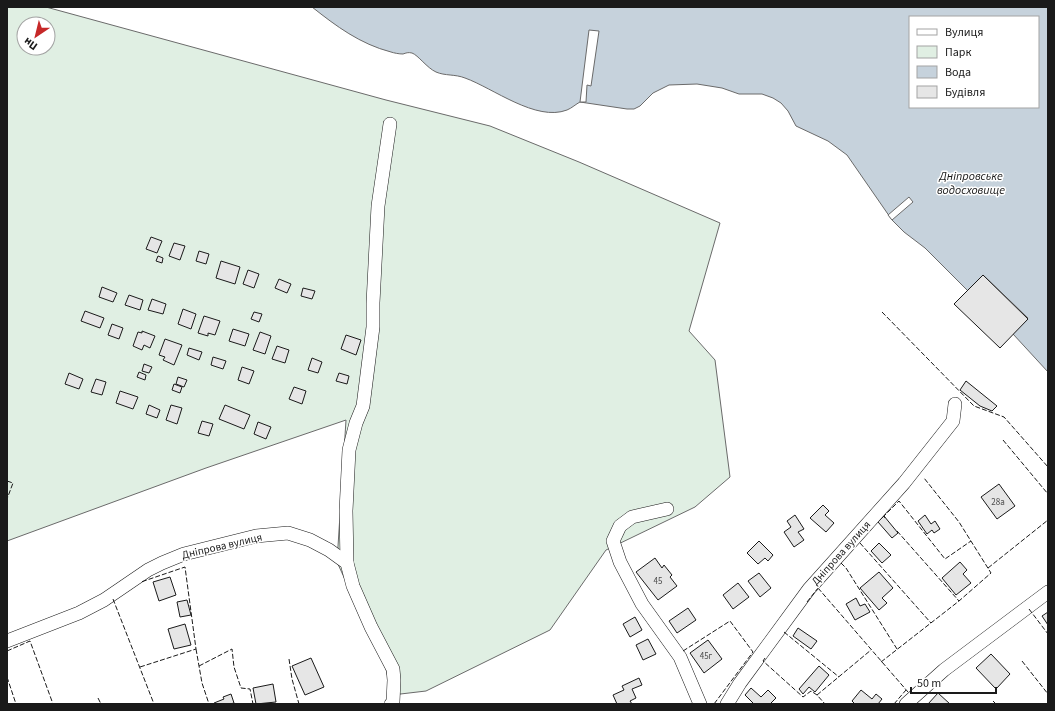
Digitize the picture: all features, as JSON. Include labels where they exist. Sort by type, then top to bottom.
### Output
[{"type":"street","points":[[390,124],[378,206],[373,327],[363,406],[356,423],[349,450],[346,511],[347,563],[353,586],[393,668],[393,702],[391,704]]},
{"type":"street","name":"Дніпрова вулиця","points":[[727,704],[740,683],[809,589],[904,483],[953,420],[955,404]]},
{"type":"street","points":[[667,510],[632,517],[620,526],[613,541],[620,562],[642,604],[680,657],[700,704]]},
{"type":"street","name":"Дніпрова вулиця","points":[[7,641],[79,613],[104,600],[148,570],[162,563],[184,554],[231,541],[256,536],[288,533],[310,540],[329,550],[347,563]]},
{"type":"street","points":[[906,704],[944,670],[1048,592]]},
{"type":"green space","points":[[7,7],[46,7],[386,100],[490,126],[579,162],[720,223],[689,331],[715,360],[730,477],[695,507],[606,550],[550,630],[426,691],[392,695],[386,669],[337,562],[346,420],[206,468],[7,541]]},
{"type":"water","name":"Дніпровське водосховище","points":[[312,7],[1048,7],[1048,372],[1013,334],[1028,318],[983,275],[968,291],[925,248],[904,232],[892,220],[847,155],[828,141],[796,126],[788,111],[781,103],[773,98],[762,94],[739,94],[722,88],[697,84],[669,85],[653,93],[640,106],[634,109],[580,102],[567,110],[555,112],[542,111],[528,108],[465,78],[436,72],[429,68],[412,53],[395,53],[380,49],[349,34]]},
{"type":"pier","points":[[589,30],[599,31],[591,86],[587,85],[586,102],[580,102]]},
{"type":"pier","points":[[909,197],[913,202],[892,220],[888,215]]},
{"type":"building","points":[[151,237],[162,241],[157,253],[146,249]]},
{"type":"building","points":[[174,243],[185,246],[180,260],[169,256]]},
{"type":"building","points":[[199,251],[209,254],[206,264],[196,261]]},
{"type":"building","points":[[158,256],[163,258],[162,263],[156,261]]},
{"type":"building","points":[[221,261],[240,267],[235,284],[216,278]]},
{"type":"building","points":[[248,270],[259,274],[254,288],[243,284]]},
{"type":"building","points":[[983,275],[1028,319],[1000,348],[954,304]]},
{"type":"building","points":[[279,279],[291,284],[287,293],[275,288]]},
{"type":"building","points":[[102,287],[117,293],[113,302],[99,297]]},
{"type":"building","points":[[303,288],[315,291],[312,299],[301,296]]},
{"type":"building","points":[[129,295],[143,300],[140,310],[125,305]]},
{"type":"building","points":[[152,299],[166,304],[163,314],[148,310]]},
{"type":"building","points":[[183,309],[196,314],[191,329],[178,324]]},
{"type":"building","points":[[85,311],[104,318],[100,328],[81,321]]},
{"type":"building","points":[[254,312],[262,314],[259,322],[251,319]]},
{"type":"building","points":[[204,316],[220,321],[215,335],[208,333],[208,336],[198,333]]},
{"type":"building","points":[[112,324],[123,328],[119,339],[108,335]]},
{"type":"building","points":[[233,329],[249,334],[245,346],[229,341]]},
{"type":"building","points":[[142,331],[155,336],[150,348],[144,345],[142,350],[133,346],[138,332],[142,333]]},
{"type":"building","points":[[260,332],[271,336],[265,354],[253,350]]},
{"type":"building","points":[[346,335],[361,340],[356,355],[341,349]]},
{"type":"building","points":[[165,339],[182,345],[174,365],[163,360],[165,357],[159,355]]},
{"type":"building","points":[[277,346],[289,350],[285,363],[272,359]]},
{"type":"building","points":[[189,348],[202,352],[199,360],[187,355]]},
{"type":"building","points":[[213,357],[226,361],[223,369],[211,365]]},
{"type":"building","points":[[312,358],[322,362],[318,373],[308,370]]},
{"type":"building","points":[[144,364],[152,367],[149,373],[142,371]]},
{"type":"building","points":[[242,367],[254,371],[249,384],[238,380]]},
{"type":"building","points":[[139,372],[146,375],[145,380],[137,377]]},
{"type":"building","points":[[69,373],[83,379],[79,389],[65,384]]},
{"type":"building","points":[[339,373],[349,376],[347,384],[336,381]]},
{"type":"building","points":[[178,377],[187,380],[184,387],[176,384]]},
{"type":"building","points":[[96,379],[106,382],[102,395],[91,392]]},
{"type":"building","points":[[966,381],[997,406],[992,411],[980,406],[960,390]]},
{"type":"building","points":[[174,384],[182,387],[180,393],[172,390]]},
{"type":"building","points":[[294,387],[306,391],[302,404],[289,399]]},
{"type":"building","points":[[120,391],[138,397],[133,409],[116,403]]},
{"type":"building","points":[[149,405],[160,410],[157,418],[146,414]]},
{"type":"building","points":[[171,405],[182,408],[177,424],[166,420]]},
{"type":"building","points":[[225,405],[250,415],[244,429],[219,419]]},
{"type":"building","points":[[202,421],[213,424],[209,436],[198,433]]},
{"type":"building","points":[[258,422],[271,427],[266,439],[254,434]]},
{"type":"building","points":[[999,484],[1015,506],[997,519],[981,497]]},
{"type":"building","points":[[823,505],[829,511],[825,515],[834,523],[826,532],[810,518]]},
{"type":"building","points":[[795,515],[804,529],[798,532],[804,540],[794,547],[784,532],[791,527],[787,521]]},
{"type":"building","points":[[925,515],[931,524],[935,521],[940,529],[934,533],[932,530],[927,534],[918,521]]},
{"type":"building","points":[[884,516],[898,533],[892,538],[878,522]]},
{"type":"building","points":[[759,541],[773,555],[768,561],[765,558],[758,564],[747,553]]},
{"type":"building","points":[[879,543],[891,555],[882,563],[871,551]]},
{"type":"building","points":[[655,558],[662,568],[664,565],[672,575],[670,577],[677,586],[658,600],[636,572]]},
{"type":"building","points":[[960,562],[967,570],[963,574],[971,583],[956,595],[942,578]]},
{"type":"building","points":[[879,572],[893,588],[882,598],[887,603],[879,610],[860,588]]},
{"type":"building","points":[[759,573],[771,588],[760,597],[748,581]]},
{"type":"building","points":[[170,577],[176,595],[159,601],[153,582]]},
{"type":"building","points":[[738,583],[749,597],[733,609],[723,595]]},
{"type":"building","points":[[856,598],[860,606],[865,604],[870,612],[855,620],[846,604]]},
{"type":"building","points":[[187,600],[191,615],[180,617],[177,602]]},
{"type":"building","points":[[688,608],[696,620],[677,633],[669,621]]},
{"type":"building","points":[[1048,612],[1048,625],[1042,616]]},
{"type":"building","points":[[635,617],[642,630],[630,637],[623,624]]},
{"type":"building","points":[[185,624],[191,645],[174,649],[168,629]]},
{"type":"building","points":[[798,628],[817,641],[811,649],[793,636]]},
{"type":"building","points":[[648,639],[656,654],[643,660],[636,645]]},
{"type":"building","points":[[708,640],[722,659],[704,673],[690,653]]},
{"type":"building","points":[[991,654],[1010,674],[996,689],[976,668]]},
{"type":"building","points":[[311,658],[324,687],[305,695],[292,666]]},
{"type":"building","points":[[819,666],[829,675],[815,692],[809,687],[803,694],[799,689]]},
{"type":"building","points":[[639,678],[642,685],[632,689],[636,698],[630,701],[632,704],[617,704],[613,695],[624,690],[622,686]]},
{"type":"building","points":[[273,684],[276,702],[256,704],[253,688]]},
{"type":"building","points":[[751,688],[761,697],[768,690],[776,698],[770,704],[754,704],[745,695]]},
{"type":"building","points":[[861,690],[872,699],[876,694],[882,699],[878,704],[855,704],[852,701]]},
{"type":"building","points":[[938,693],[950,704],[928,704]]},
{"type":"building","points":[[231,694],[234,703],[214,704],[224,699],[223,697]]},
{"type":"fence","points":[[882,312],[974,406],[1004,417],[1048,467]]},
{"type":"fence","points":[[1003,440],[1048,494]]},
{"type":"fence","points":[[881,662],[959,601],[991,573],[959,522],[924,478]]},
{"type":"fence","points":[[7,481],[13,483],[7,499]]},
{"type":"fence","points":[[885,518],[884,516],[899,501],[945,559],[971,541]]},
{"type":"fence","points":[[988,568],[1048,520]]},
{"type":"fence","points":[[897,531],[959,601]]},
{"type":"fence","points":[[860,543],[931,623]]},
{"type":"fence","points":[[841,563],[846,568],[897,649]]},
{"type":"fence","points":[[140,667],[196,649],[185,567],[141,582]]},
{"type":"fence","points":[[818,588],[908,692]]},
{"type":"fence","points":[[807,602],[818,588]]},
{"type":"fence","points":[[113,599],[154,704]]},
{"type":"fence","points":[[1029,609],[1048,634]]},
{"type":"fence","points":[[683,651],[730,621],[753,652],[714,704]]},
{"type":"fence","points":[[784,632],[839,677]]},
{"type":"fence","points":[[7,651],[30,641],[53,704]]},
{"type":"fence","points":[[196,649],[202,683],[209,704]]},
{"type":"fence","points":[[199,666],[232,649],[234,667],[241,688],[250,689],[253,704]]},
{"type":"fence","points":[[817,695],[871,650]]},
{"type":"fence","points":[[765,658],[763,661],[803,697],[811,691],[825,704]]},
{"type":"fence","points":[[289,659],[292,679],[299,704]]},
{"type":"fence","points":[[1022,661],[1048,694]]},
{"type":"fence","points":[[7,677],[16,704]]},
{"type":"fence","points":[[894,704],[906,690]]},
{"type":"fence","points":[[98,698],[101,704]]},
{"type":"fence","points":[[993,701],[996,704]]}]
